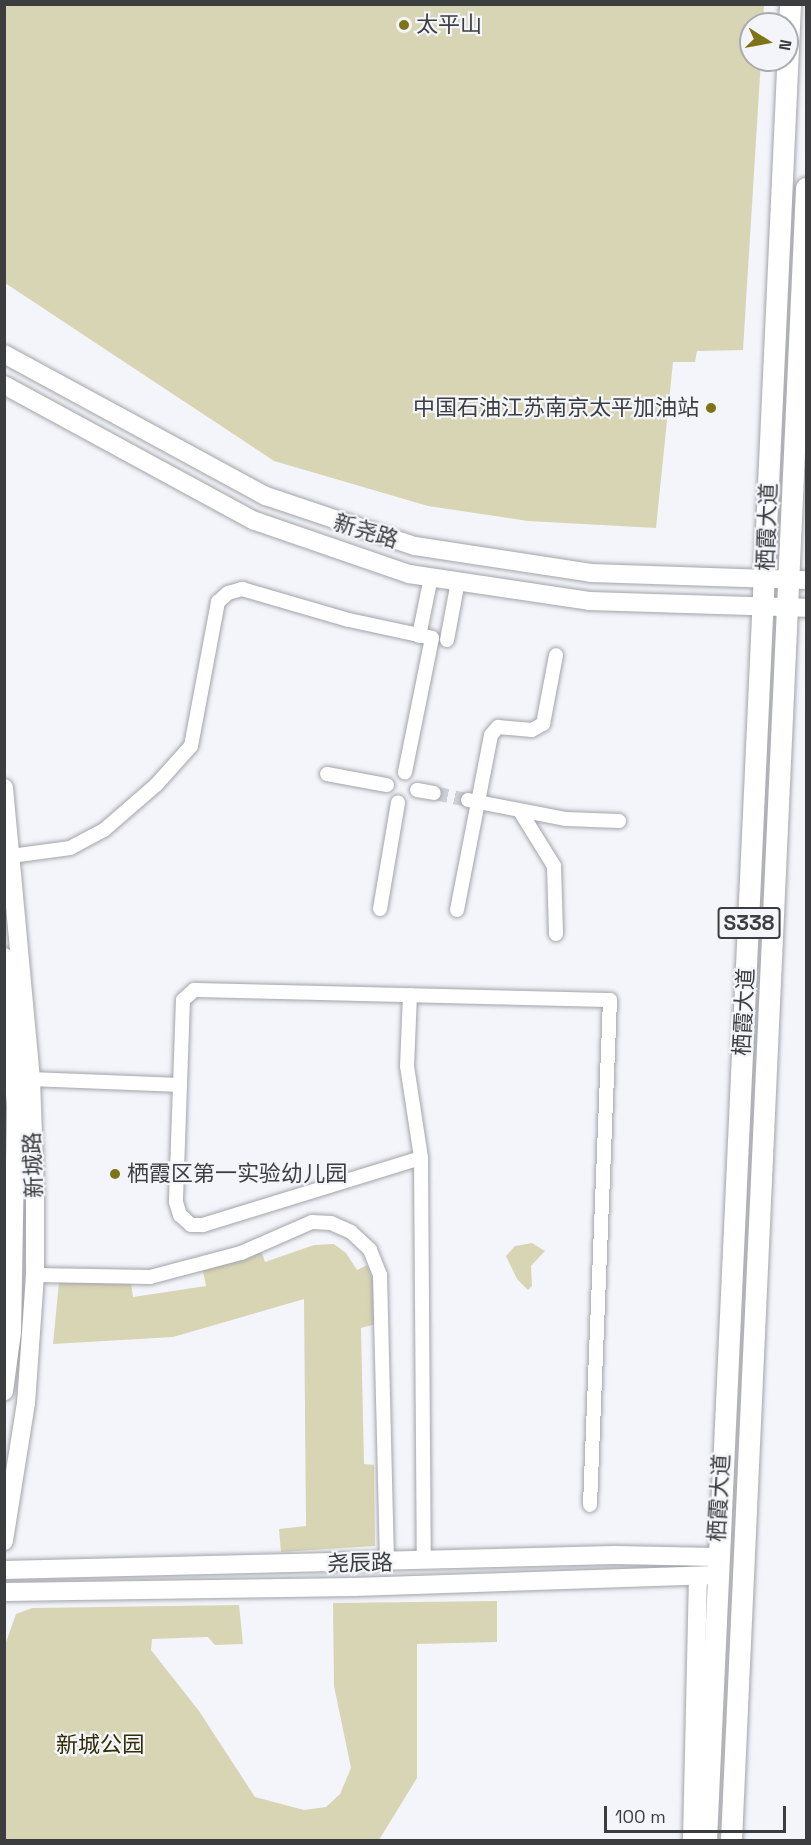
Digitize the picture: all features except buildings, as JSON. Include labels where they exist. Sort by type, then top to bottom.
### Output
[{"type":"main road","name":"栖霞大道","points":[[706,1840],[710,1570],[765,606],[790,4]]},
{"type":"main road","name":"栖霞大道","points":[[731,1840],[798,607],[807,188]]},
{"type":"main road","name":"新尧路","points":[[4,354],[266,496],[415,546],[591,573],[799,578]]},
{"type":"main road","name":"新尧路","points":[[4,385],[255,521],[329,550],[430,577],[589,601],[798,607]]},
{"type":"main road","name":"新城路","points":[[4,788],[31,1079],[35,1275],[26,1403],[4,1541]]},
{"type":"main road","name":"新城路","points":[[4,957],[16,1105],[13,1300],[4,1391]]},
{"type":"main road","name":"尧辰路","points":[[4,1570],[387,1563],[614,1555],[710,1570]]},
{"type":"main road","name":"尧辰路","points":[[4,1592],[354,1587],[710,1570]]},
{"type":"main road","points":[[692,1840],[710,1570]]},
{"type":"street","points":[[405,772],[425,637],[430,577]]},
{"type":"street","points":[[447,640],[458,581]]},
{"type":"street","points":[[11,856],[70,848],[104,830],[156,786],[190,747],[218,602],[228,593],[242,589],[425,637]]},
{"type":"street","points":[[458,910],[473,802],[491,735],[498,727],[532,730],[543,724],[556,655]]},
{"type":"street","points":[[327,774],[387,785]]},
{"type":"street","points":[[417,790],[434,793]]},
{"type":"street","points":[[473,802],[566,819],[619,820]]},
{"type":"street","points":[[380,909],[398,803]]},
{"type":"street","points":[[520,811],[554,866],[556,934]]},
{"type":"street","points":[[421,1158],[203,1225],[191,1225],[180,1215],[176,1202],[183,1000],[194,990],[610,1000],[590,1505]]},
{"type":"street","points":[[410,996],[407,1066],[421,1158],[424,1562]]},
{"type":"street","points":[[31,1079],[180,1086]]},
{"type":"street","points":[[35,1275],[150,1277],[241,1253],[312,1222],[331,1224],[351,1232],[370,1250],[380,1275],[387,1563]]},
{"type":"green space","points":[[4,5],[764,5],[764,12],[739,12],[739,72],[760,72],[743,350],[697,351],[695,362],[673,362],[656,528],[528,521],[428,506],[274,461],[5,283]]},
{"type":"green space","points":[[532,1243],[545,1251],[531,1266],[532,1286],[528,1290],[517,1279],[506,1256],[515,1246]]},
{"type":"green space","points":[[334,1244],[346,1253],[357,1270],[367,1265],[373,1281],[376,1324],[361,1328],[364,1464],[374,1465],[375,1546],[281,1552],[279,1529],[306,1526],[304,1299],[173,1337],[53,1344],[59,1282],[131,1283],[133,1297],[206,1286],[203,1271],[261,1250],[265,1262],[314,1245]]},
{"type":"green space","name":"新城公园","points":[[497,1601],[497,1642],[417,1644],[417,1778],[379,1840],[5,1840],[4,1648],[16,1614],[32,1608],[239,1605],[243,1644],[215,1645],[208,1637],[152,1639],[151,1650],[199,1711],[255,1797],[304,1810],[326,1807],[340,1794],[351,1768],[334,1686],[333,1603]]},
{"type":"tunnel","points":[[434,793],[468,800]]},
{"type":"place","name":"太平山","points":[[404,25]]},
{"type":"place","name":"中国石油江苏南京太平加油站","points":[[711,408]]},
{"type":"place","name":"栖霞区第一实验幼儿园","points":[[115,1174]]}]
